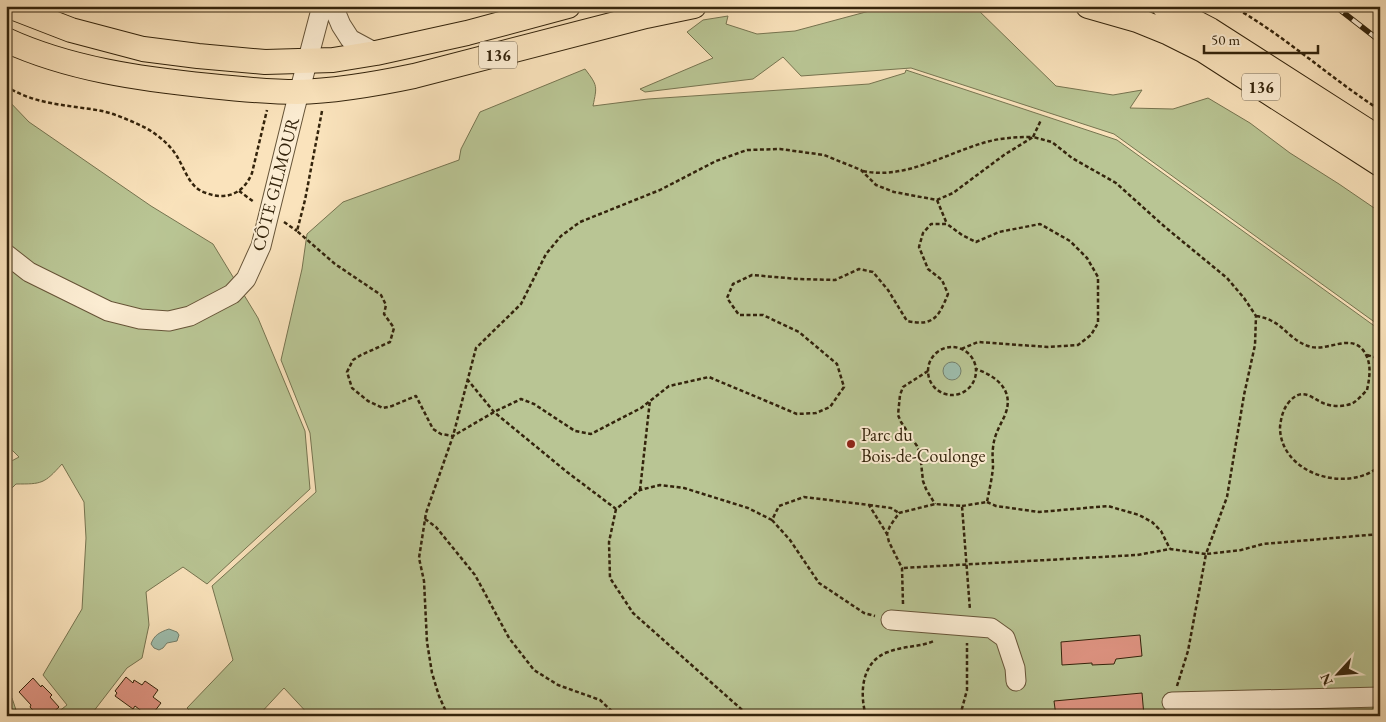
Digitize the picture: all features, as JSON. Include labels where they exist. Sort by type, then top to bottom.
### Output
[{"type":"main road","name":"136","points":[[9,6],[71,30],[142,49],[265,62],[332,60],[376,53],[468,33],[568,6]]},
{"type":"main road","name":"136","points":[[6,40],[55,58],[106,71],[285,100],[339,89],[388,82],[646,16],[694,6]]},
{"type":"main road","name":"136","points":[[1088,6],[1161,29],[1203,50],[1380,164]]},
{"type":"main road","name":"136","points":[[1164,6],[1210,30],[1380,139]]},
{"type":"street","name":"CÔTE GILMOUR","points":[[6,254],[29,272],[108,311],[140,319],[169,321],[190,316],[232,294],[246,278],[261,246],[285,100],[308,61],[322,6]]},
{"type":"street","points":[[333,6],[341,25],[350,39],[376,53]]},
{"type":"street","points":[[898,620],[991,628],[1005,638],[1015,668],[1016,681]]},
{"type":"street","points":[[1172,702],[1380,696]]},
{"type":"path","points":[[1232,6],[1283,39],[1380,110]]},
{"type":"path","points":[[6,86],[30,98],[103,112],[143,126],[169,145],[195,187],[205,193],[217,196],[228,196],[239,192],[248,182],[285,100]]},
{"type":"path","points":[[323,108],[297,231],[335,264],[381,295],[386,304],[384,314],[394,328],[390,342],[353,360],[347,372],[352,388],[368,401],[383,408],[416,396],[433,430],[441,434],[453,436],[521,399],[534,404],[575,431],[592,434],[641,408],[669,386],[709,377],[797,414],[816,413],[830,407],[844,387],[837,364],[799,332],[762,315],[738,315],[727,298],[733,284],[752,275],[835,280],[859,269],[873,272],[888,290],[907,322],[918,324],[930,320],[941,312],[948,294],[942,280],[928,269],[919,247],[923,233],[931,224],[946,224],[976,242],[999,232],[1040,224],[1070,241],[1087,258],[1098,277],[1098,323],[1091,335],[1078,345],[1048,347],[978,342],[961,349]]},
{"type":"path","points":[[861,170],[876,185],[894,192],[937,200],[953,193],[1032,136],[1040,120]]},
{"type":"path","points":[[448,716],[434,681],[427,642],[424,580],[420,558],[425,519],[453,436],[476,348],[521,304],[546,254],[561,236],[580,222],[660,190],[716,161],[748,150],[780,149],[803,151],[824,155],[861,170],[874,173],[900,170],[928,163],[983,143],[1011,137],[1032,136],[1052,142],[1072,158],[1116,183],[1165,227],[1227,278],[1256,316],[1255,345],[1244,395],[1227,497],[1206,554],[1188,651],[1172,702]]},
{"type":"path","points":[[937,200],[946,224]]},
{"type":"path","points":[[1256,316],[1276,322],[1306,346],[1324,348],[1351,343],[1359,346],[1367,355],[1370,367],[1367,390],[1353,403],[1345,406],[1335,406],[1323,403],[1312,395],[1305,394],[1290,400],[1284,408],[1280,423],[1280,433],[1285,448],[1294,460],[1304,468],[1325,477],[1349,479],[1374,471],[1380,466]]},
{"type":"path","points":[[949,347],[961,349],[971,357],[976,369],[969,388],[963,392],[950,395],[937,390],[929,378],[928,371],[930,360],[938,351],[949,347]]},
{"type":"path","points":[[1367,355],[1380,359]]},
{"type":"path","points":[[976,369],[992,375],[1002,384],[1008,405],[997,430],[993,447],[991,485],[987,502]]},
{"type":"path","points":[[928,371],[903,386],[898,415],[920,453],[923,481],[935,504]]},
{"type":"path","points":[[467,379],[494,412],[567,472],[616,509]]},
{"type":"path","points":[[640,490],[650,400]]},
{"type":"path","points":[[749,716],[633,612],[610,578],[609,542],[616,509],[640,490],[660,485],[684,488],[748,508],[772,520],[790,540],[820,582],[864,613],[898,620],[902,568],[892,550],[887,534],[869,505]]},
{"type":"path","points":[[772,520],[779,506],[804,498],[891,508],[899,513]]},
{"type":"path","points":[[887,534],[899,513],[935,504],[962,506],[987,502],[996,506],[1039,512],[1108,506],[1140,515],[1152,522],[1161,532],[1170,549]]},
{"type":"path","points":[[960,716],[967,690],[967,626],[970,607],[962,506]]},
{"type":"path","points":[[425,519],[436,527],[475,575],[509,638],[534,670],[558,685],[600,700],[617,716]]},
{"type":"path","points":[[902,568],[1137,555],[1170,549],[1206,554],[1241,550],[1263,544],[1380,534]]},
{"type":"path","points":[[866,716],[862,689],[865,674],[876,658],[889,651],[931,642],[944,636],[948,625]]},
{"type":"green space","points":[[888,6],[976,8],[1056,86],[1113,95],[1142,90],[1130,108],[1173,109],[1208,98],[1250,123],[1290,153],[1380,212],[1380,326],[1114,134],[911,68],[801,76],[783,57],[753,79],[645,92],[640,89],[713,58],[687,32],[703,20],[728,16],[726,24],[757,34],[795,31]]},
{"type":"green space","name":"Parc du Bois-de-Coulonge","points":[[585,69],[595,86],[593,106],[648,99],[869,84],[905,73],[906,70],[1117,140],[1380,330],[1380,716],[310,716],[284,688],[258,716],[195,716],[187,708],[233,660],[212,586],[316,492],[310,433],[281,360],[302,269],[307,234],[343,202],[459,160],[461,149],[480,112]]},
{"type":"green space","points":[[6,98],[29,122],[151,206],[213,244],[258,318],[305,431],[310,489],[207,584],[183,567],[146,592],[149,625],[142,658],[127,668],[90,716],[53,716],[67,705],[43,675],[82,609],[86,538],[84,502],[62,464],[46,479],[32,484],[16,484],[6,494],[6,464],[19,457],[11,449],[6,451]]},
{"type":"green space","points":[[6,693],[12,698],[18,716],[6,716]]},
{"type":"shaded area","points":[[948,362],[956,362],[961,367],[959,378],[948,380],[943,375],[943,367]]},
{"type":"shaded area","points":[[169,629],[177,632],[179,635],[177,641],[167,643],[159,650],[154,648],[151,644],[154,638]]},
{"type":"building","points":[[1140,635],[1142,656],[1116,659],[1114,664],[1062,665],[1061,642]]},
{"type":"building","points":[[126,677],[133,683],[134,680],[142,685],[145,681],[158,690],[153,697],[161,703],[151,716],[148,716],[135,706],[133,709],[115,696],[117,693],[115,691]]},
{"type":"building","points":[[33,678],[52,695],[50,697],[59,707],[49,716],[38,716],[19,692]]},
{"type":"building","points":[[1142,693],[1144,716],[1056,716],[1054,701]]},
{"type":"railway","points":[[1335,6],[1380,41]]},
{"type":"place","name":"Parc du Bois-de-Coulonge","points":[[851,444]]}]
